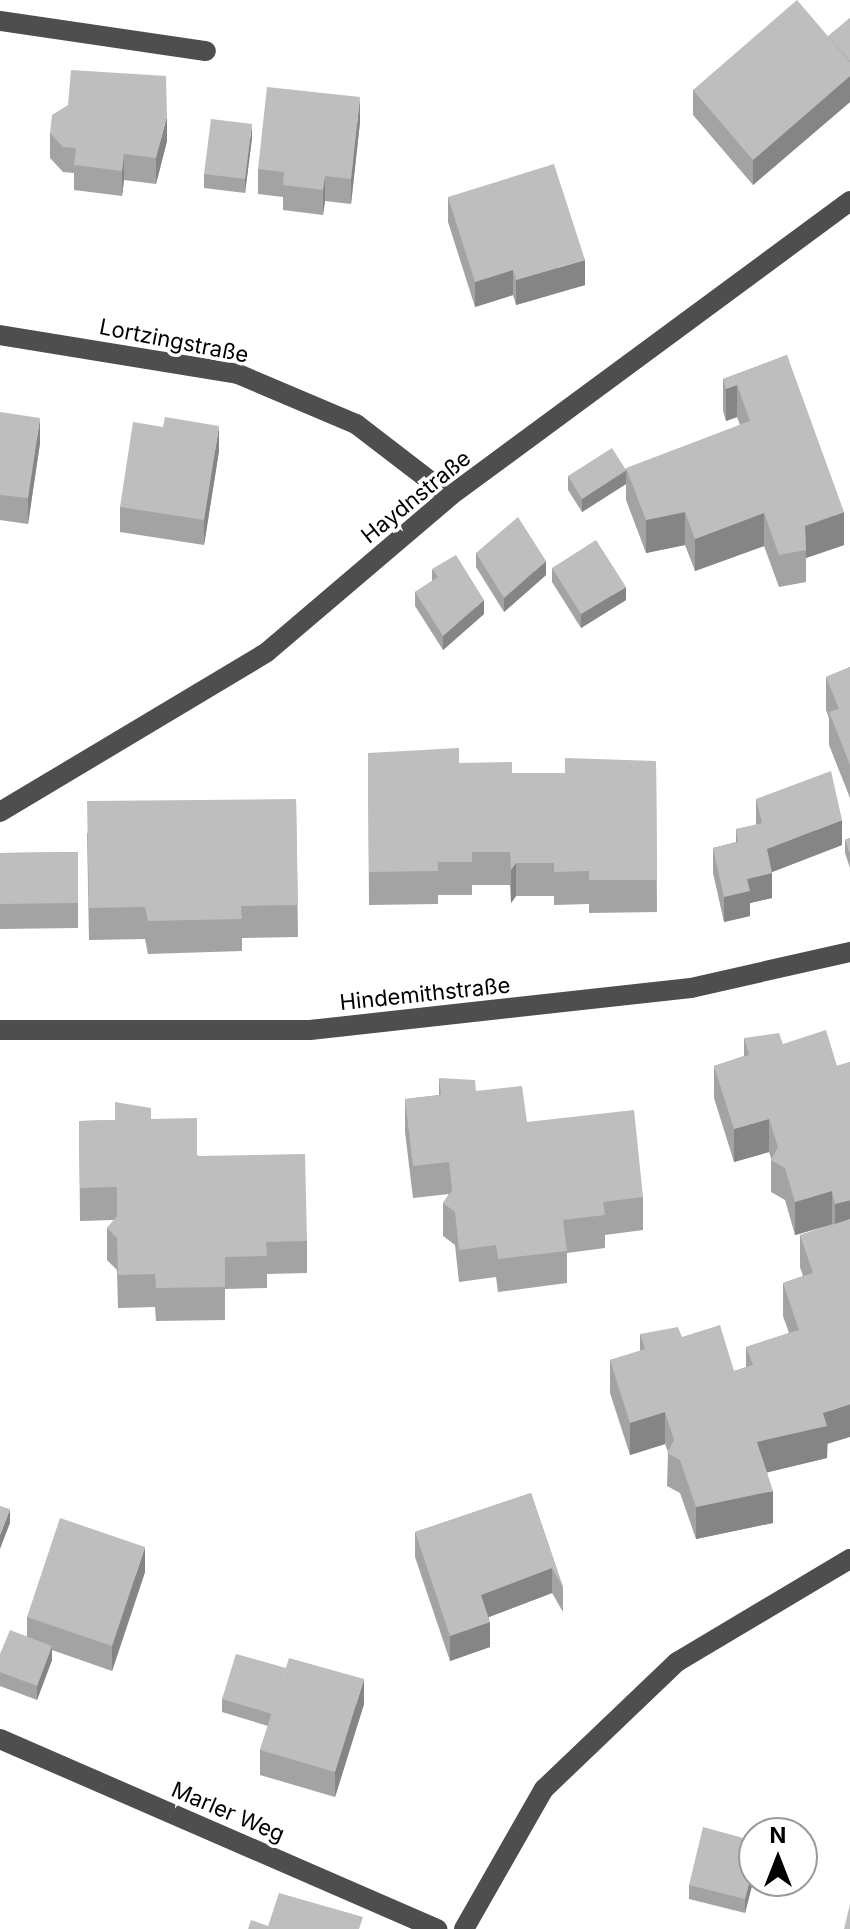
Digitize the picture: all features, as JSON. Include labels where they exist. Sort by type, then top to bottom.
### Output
[{"type":"street","points":[[0,21],[206,51]]},
{"type":"street","name":"Haydnstraße","points":[[0,812],[267,652],[450,496],[850,201]]},
{"type":"street","name":"Lortzingstraße","points":[[0,335],[238,374],[356,424],[450,496]]},
{"type":"street","name":"Hindemithstraße","points":[[0,1030],[310,1030],[691,988],[850,952]]},
{"type":"street","points":[[464,1929],[544,1789],[666,1672],[850,1559]]},
{"type":"street","name":"Marler Weg","points":[[0,1739],[438,1929]]},
{"type":"building","points":[[797,0],[850,62],[850,76],[753,160],[693,90]]},
{"type":"building","points":[[850,18],[850,61],[828,36]]},
{"type":"building","points":[[71,70],[166,76],[167,116],[156,158],[124,154],[122,171],[74,165],[76,148],[63,147],[50,133],[52,115],[68,105]]},
{"type":"building","points":[[267,87],[360,97],[351,179],[325,176],[323,190],[283,185],[284,172],[258,169]]},
{"type":"building","points":[[211,119],[252,124],[245,179],[204,174]]},
{"type":"building","points":[[554,164],[585,260],[516,280],[513,270],[475,282],[448,197]]},
{"type":"building","points":[[787,355],[844,512],[805,526],[806,550],[779,555],[764,513],[695,539],[685,512],[646,520],[626,468],[750,421],[737,385],[726,389],[723,379]]},
{"type":"building","points":[[0,412],[40,418],[28,498],[0,495]]},
{"type":"building","points":[[165,417],[219,426],[204,520],[120,507],[133,422],[163,427]]},
{"type":"building","points":[[612,448],[626,470],[582,499],[568,476]]},
{"type":"building","points":[[518,517],[546,561],[504,598],[476,553]]},
{"type":"building","points":[[596,540],[626,587],[581,614],[552,568]]},
{"type":"building","points":[[456,555],[484,600],[443,636],[415,592],[438,577],[432,569]]},
{"type":"building","points":[[850,667],[850,765],[829,712],[839,709],[826,677]]},
{"type":"building","points":[[459,748],[459,763],[512,762],[512,773],[565,773],[565,758],[656,761],[657,880],[589,880],[589,871],[554,872],[554,863],[516,863],[511,870],[510,852],[472,852],[472,862],[438,862],[438,871],[369,872],[368,753]]},
{"type":"building","points":[[831,771],[842,820],[767,849],[772,873],[747,879],[750,891],[724,897],[713,848],[738,842],[736,829],[762,823],[756,799]]},
{"type":"building","points":[[296,799],[298,905],[241,906],[242,919],[148,921],[145,907],[89,908],[87,801]]},
{"type":"building","points":[[78,852],[78,903],[0,904],[0,853]]},
{"type":"building","points":[[826,1030],[837,1066],[850,1062],[850,1200],[835,1204],[832,1191],[795,1202],[785,1168],[771,1160],[778,1147],[769,1119],[734,1129],[714,1066],[749,1055],[744,1038],[779,1033],[783,1044]]},
{"type":"building","points":[[439,1078],[475,1080],[476,1091],[522,1086],[527,1122],[634,1110],[643,1197],[603,1202],[605,1215],[563,1220],[567,1251],[498,1259],[496,1245],[459,1250],[455,1212],[443,1203],[452,1191],[449,1162],[413,1166],[405,1099],[441,1095]]},
{"type":"building","points":[[115,1102],[151,1108],[151,1119],[197,1118],[197,1156],[305,1154],[307,1241],[266,1242],[267,1256],[225,1257],[225,1287],[156,1288],[155,1274],[118,1275],[117,1238],[107,1228],[117,1216],[117,1187],[80,1188],[79,1121],[115,1120]]},
{"type":"building","points":[[850,1219],[850,1404],[823,1413],[827,1426],[757,1442],[773,1491],[696,1507],[680,1460],[667,1453],[674,1440],[665,1412],[630,1423],[610,1360],[645,1349],[640,1334],[678,1327],[682,1337],[720,1325],[734,1371],[753,1365],[746,1347],[799,1330],[783,1283],[813,1273],[800,1235]]},
{"type":"building","points":[[531,1493],[563,1587],[552,1568],[481,1595],[490,1622],[450,1636],[415,1532]]},
{"type":"building","points":[[0,1506],[10,1509],[0,1535]]},
{"type":"building","points":[[60,1518],[145,1547],[112,1646],[27,1617]]},
{"type":"building","points":[[10,1630],[52,1646],[37,1686],[0,1672],[0,1654]]},
{"type":"building","points":[[236,1654],[286,1668],[272,1714],[222,1699]]},
{"type":"building","points":[[289,1658],[364,1679],[335,1772],[260,1750]]},
{"type":"building","points":[[703,1827],[738,1837],[738,1897],[745,1899],[689,1885]]},
{"type":"building","points":[[279,1893],[363,1917],[359,1929],[248,1929],[251,1920],[268,1926]]},
{"type":"building","points":[[850,1904],[850,1929],[844,1929]]}]
